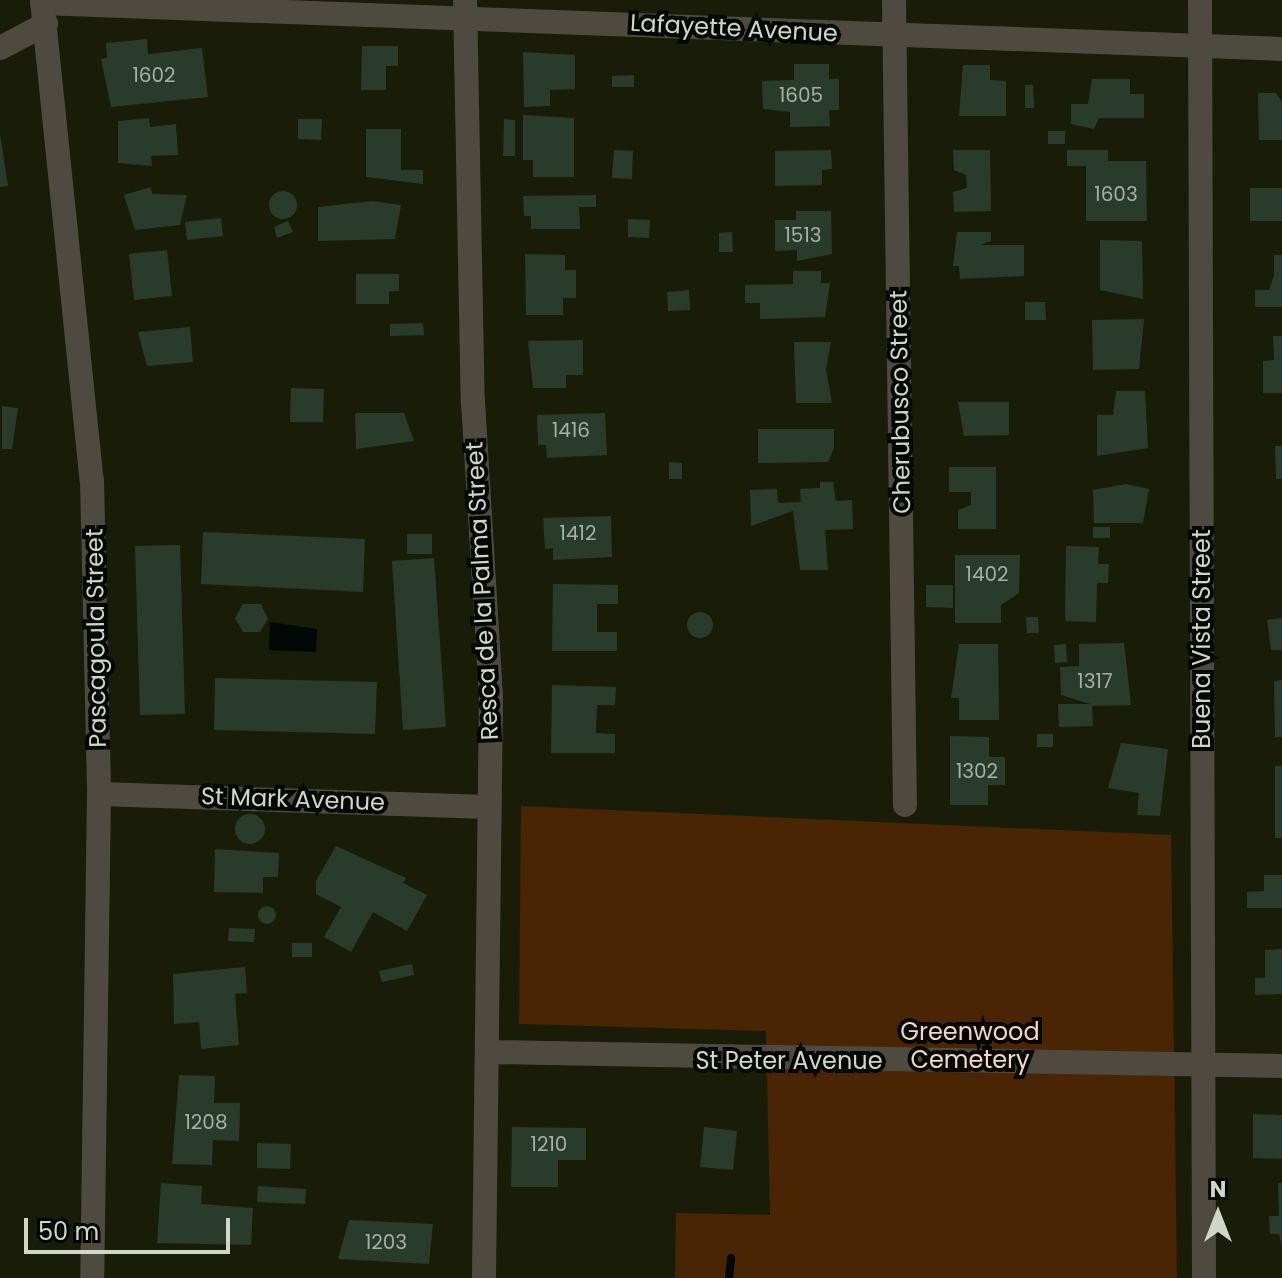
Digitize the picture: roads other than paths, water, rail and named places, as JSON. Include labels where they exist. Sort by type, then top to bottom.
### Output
[{"type":"street","name":"Cherubusco Street","points":[[894,0],[905,805]]},
{"type":"street","name":"Buena Vista Street","points":[[1200,0],[1204,1278]]},
{"type":"street","name":"Lafayette Avenue","points":[[43,9],[465,7],[895,36],[1282,49]]},
{"type":"street","name":"Resca de la Palma Street","points":[[465,7],[473,402],[491,696],[484,1278]]},
{"type":"street","points":[[0,48],[43,9]]},
{"type":"street","name":"Pascagoula Street","points":[[43,9],[84,364],[99,794],[92,1278]]},
{"type":"street","name":"St Mark Avenue","points":[[99,794],[488,807]]},
{"type":"street","name":"St Peter Avenue","points":[[487,1052],[1282,1066]]},
{"type":"waterway","points":[[729,1278],[731,1258]]},
{"type":"park label","name":"Greenwood Cemetery","points":[[970,1046]]}]
